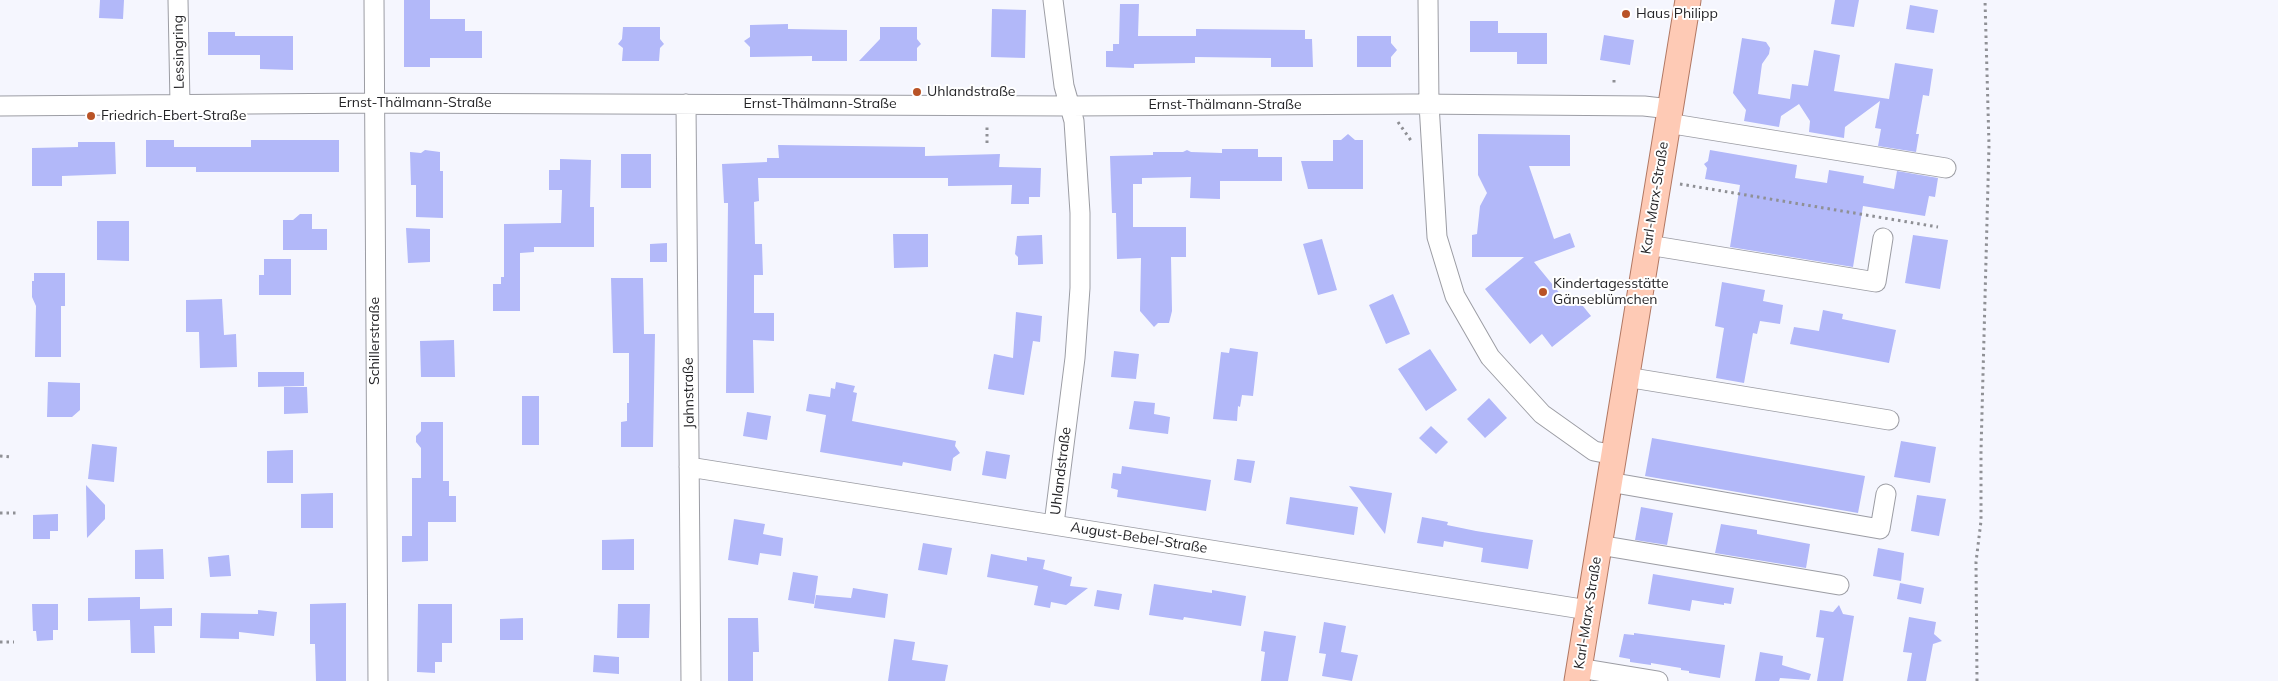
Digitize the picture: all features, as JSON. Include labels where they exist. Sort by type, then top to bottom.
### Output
[{"type":"main road","name":"Karl-Marx-Straße","points":[[1578,675],[1648,246],[1674,119],[1688,0]]},
{"type":"street","name":"Lessingring","points":[[178,0],[180,104]]},
{"type":"street","name":"Schillerstraße","points":[[374,0],[378,681]]},
{"type":"street","name":"Uhlandstraße","points":[[1053,0],[1064,86],[1074,121],[1079,205],[1080,293],[1075,358],[1054,524]]},
{"type":"street","points":[[1428,0],[1429,104],[1439,220],[1437,237],[1455,296],[1490,357],[1542,414],[1594,451],[1614,455]]},
{"type":"street","name":"Ernst-Thälmann-Straße","points":[[0,106],[374,102],[1070,106],[1429,104],[1644,106],[1674,119]]},
{"type":"street","name":"Jahnstraße","points":[[686,104],[691,681]]},
{"type":"street","points":[[1674,119],[1946,168]]},
{"type":"street","points":[[1648,246],[1876,282],[1883,238]]},
{"type":"street","points":[[1626,377],[1889,420]]},
{"type":"street","name":"August-Bebel-Straße","points":[[689,467],[1588,610]]},
{"type":"street","points":[[1609,482],[1880,529],[1886,494]]},
{"type":"street","name":"Karl-Marx-Straße","points":[[1599,545],[1839,585]]},
{"type":"street","points":[[1578,675],[1658,681]]},
{"type":"path","points":[[1977,681],[1976,562],[1981,520],[1989,145],[1985,0]]},
{"type":"path","points":[[987,121],[987,143]]},
{"type":"path","points":[[1677,184],[1938,227]]},
{"type":"path","points":[[0,456],[11,457]]},
{"type":"path","points":[[0,513],[19,513]]},
{"type":"path","points":[[0,642],[14,642]]},
{"type":"building","points":[[100,0],[124,0],[123,19],[99,18]]},
{"type":"building","points":[[404,0],[430,0],[430,19],[465,19],[465,31],[482,31],[482,58],[430,58],[430,67],[404,67]]},
{"type":"building","points":[[1835,0],[1859,0],[1854,27],[1831,24]]},
{"type":"building","points":[[1120,4],[1139,4],[1138,36],[1196,36],[1196,29],[1305,30],[1305,39],[1312,39],[1313,67],[1271,67],[1271,58],[1195,57],[1195,63],[1134,64],[1134,68],[1106,67],[1106,51],[1113,51],[1113,44],[1119,44]]},
{"type":"building","points":[[1910,5],[1938,10],[1934,33],[1906,29]]},
{"type":"building","points":[[992,9],[1026,10],[1025,58],[991,57]]},
{"type":"building","points":[[1470,21],[1498,21],[1498,33],[1547,33],[1547,64],[1517,64],[1517,52],[1470,52]]},
{"type":"building","points":[[788,24],[788,29],[847,30],[847,61],[812,61],[812,56],[750,57],[750,47],[744,41],[750,37],[750,25]]},
{"type":"building","points":[[623,27],[660,27],[660,39],[664,44],[660,48],[659,61],[622,61],[623,48],[618,44],[622,39]]},
{"type":"building","points":[[880,27],[917,27],[917,39],[921,44],[917,48],[917,61],[859,61],[880,39]]},
{"type":"building","points":[[208,32],[235,32],[235,36],[293,36],[293,70],[260,69],[260,55],[208,55]]},
{"type":"building","points":[[1604,35],[1634,40],[1630,65],[1600,60]]},
{"type":"building","points":[[1357,36],[1391,36],[1391,43],[1397,50],[1391,57],[1391,67],[1357,67]]},
{"type":"building","points":[[1742,38],[1766,42],[1770,48],[1769,54],[1762,64],[1758,94],[1790,99],[1792,84],[1808,86],[1814,50],[1840,55],[1834,91],[1889,99],[1895,63],[1933,69],[1929,96],[1923,95],[1916,134],[1919,134],[1916,152],[1878,146],[1881,129],[1875,128],[1880,101],[1845,127],[1844,138],[1809,132],[1810,121],[1799,104],[1781,116],[1779,127],[1744,121],[1746,110],[1733,93]]},
{"type":"building","points":[[1348,134],[1355,140],[1363,140],[1363,189],[1308,189],[1301,161],[1333,161],[1333,140],[1341,140]]},
{"type":"building","name":"Kindertagesstätte Gänseblümchen","points":[[1478,134],[1570,135],[1570,166],[1529,166],[1554,239],[1570,233],[1575,247],[1534,262],[1566,301],[1574,295],[1591,316],[1552,347],[1542,334],[1530,344],[1485,289],[1524,257],[1472,257],[1472,235],[1477,234],[1480,206],[1487,193],[1478,175]]},
{"type":"building","points":[[146,140],[174,140],[174,147],[251,147],[251,140],[339,140],[339,172],[196,172],[196,167],[146,167]]},
{"type":"building","points":[[78,142],[115,142],[116,174],[62,176],[62,186],[32,186],[32,148],[78,147]]},
{"type":"building","points":[[778,145],[925,147],[925,156],[1000,154],[999,167],[1041,168],[1040,197],[1029,197],[1029,204],[1011,204],[1012,185],[948,186],[948,178],[758,178],[759,201],[754,202],[755,244],[762,244],[763,275],[754,275],[754,313],[774,313],[774,341],[753,340],[754,393],[726,393],[728,203],[724,203],[722,164],[767,162],[767,158],[779,158]]},
{"type":"building","points":[[1222,149],[1258,149],[1258,157],[1282,157],[1282,181],[1220,181],[1220,199],[1190,198],[1191,177],[1142,178],[1142,184],[1133,184],[1133,227],[1186,227],[1186,257],[1171,257],[1172,311],[1169,323],[1158,323],[1154,327],[1140,311],[1141,258],[1117,259],[1116,213],[1112,213],[1110,156],[1153,155],[1153,152],[1183,152],[1187,150],[1191,152],[1222,153]]},
{"type":"building","points":[[425,150],[440,152],[440,171],[443,171],[443,218],[416,217],[416,185],[411,185],[410,152],[421,153]]},
{"type":"building","points":[[1710,150],[1797,165],[1795,178],[1827,183],[1829,170],[1864,176],[1863,183],[1894,189],[1897,171],[1938,178],[1935,197],[1929,196],[1925,216],[1863,206],[1853,267],[1730,247],[1740,185],[1705,179],[1707,168],[1704,164],[1708,161]]},
{"type":"building","points":[[621,154],[651,154],[651,188],[621,188]]},
{"type":"building","points":[[560,159],[591,160],[590,207],[594,207],[594,247],[534,247],[534,252],[520,253],[520,311],[493,311],[493,284],[501,284],[501,277],[504,277],[504,224],[561,223],[562,190],[549,190],[549,170],[560,170]]},
{"type":"building","points":[[300,214],[312,214],[312,229],[327,229],[327,250],[283,250],[283,220],[293,220]]},
{"type":"building","points":[[97,221],[129,221],[129,261],[97,260]]},
{"type":"building","points":[[406,228],[430,229],[430,262],[408,263]]},
{"type":"building","points":[[893,234],[928,234],[928,267],[894,268]]},
{"type":"building","points":[[1042,235],[1043,264],[1018,265],[1018,257],[1015,254],[1017,236]]},
{"type":"building","points":[[1913,235],[1948,240],[1940,289],[1905,283]]},
{"type":"building","points":[[1322,239],[1337,290],[1318,295],[1303,244]]},
{"type":"building","points":[[667,243],[667,262],[650,262],[650,244]]},
{"type":"building","points":[[264,259],[291,259],[291,295],[259,295],[259,275],[264,275]]},
{"type":"building","points":[[34,273],[65,273],[65,306],[61,306],[61,357],[35,357],[36,306],[32,297]]},
{"type":"building","points":[[611,278],[643,278],[644,334],[655,334],[653,447],[621,447],[621,422],[627,421],[627,403],[629,403],[629,353],[613,353]]},
{"type":"building","points":[[1722,282],[1765,290],[1763,301],[1783,305],[1780,324],[1760,321],[1757,334],[1753,333],[1744,383],[1716,378],[1724,328],[1715,326]]},
{"type":"building","points":[[1393,294],[1410,334],[1386,344],[1369,305]]},
{"type":"building","points":[[222,299],[224,335],[236,334],[237,367],[200,368],[199,332],[186,332],[186,300]]},
{"type":"building","points":[[1823,310],[1843,314],[1842,319],[1896,330],[1889,363],[1790,344],[1794,327],[1819,331]]},
{"type":"building","points":[[1016,312],[1042,316],[1040,342],[1033,341],[1024,395],[988,389],[994,354],[1013,358]]},
{"type":"building","points":[[454,340],[455,377],[421,377],[420,341]]},
{"type":"building","points":[[1230,348],[1258,352],[1253,396],[1242,395],[1240,407],[1238,406],[1237,421],[1213,419],[1221,352],[1229,353]]},
{"type":"building","points":[[1430,349],[1457,390],[1426,411],[1398,369]]},
{"type":"building","points":[[1114,351],[1139,354],[1136,379],[1111,377]]},
{"type":"building","points":[[258,372],[304,372],[304,386],[258,387]]},
{"type":"building","points":[[48,382],[80,383],[80,410],[72,417],[47,417]]},
{"type":"building","points":[[836,382],[855,386],[853,392],[857,393],[852,421],[956,441],[955,446],[960,453],[953,458],[951,471],[903,462],[902,466],[820,452],[826,415],[806,411],[809,394],[830,397],[831,388],[835,389]]},
{"type":"building","points":[[284,387],[307,387],[308,413],[284,414]]},
{"type":"building","points":[[522,396],[539,396],[539,445],[522,445]]},
{"type":"building","points":[[1489,398],[1507,418],[1485,438],[1467,419]]},
{"type":"building","points":[[1134,401],[1155,403],[1154,414],[1170,417],[1168,434],[1129,429]]},
{"type":"building","points":[[747,412],[771,416],[767,440],[743,436]]},
{"type":"building","points":[[421,422],[443,422],[443,481],[449,481],[449,496],[456,496],[456,522],[428,522],[428,561],[402,562],[402,536],[412,536],[412,478],[421,478],[421,448],[416,442],[416,436],[421,431]]},
{"type":"building","points":[[1431,426],[1448,442],[1436,454],[1419,438]]},
{"type":"building","points":[[1652,438],[1865,476],[1858,513],[1645,476]]},
{"type":"building","points":[[1901,441],[1936,447],[1930,483],[1894,477]]},
{"type":"building","points":[[92,444],[117,447],[114,482],[88,479]]},
{"type":"building","points":[[293,450],[293,483],[267,483],[267,451]]},
{"type":"building","points":[[986,451],[1010,455],[1006,479],[982,475]]},
{"type":"building","points":[[1237,459],[1255,461],[1251,483],[1234,480]]},
{"type":"building","points":[[1122,466],[1211,480],[1206,511],[1117,497],[1118,490],[1111,488],[1113,473],[1121,474]]},
{"type":"building","points":[[86,485],[105,505],[105,519],[87,538]]},
{"type":"building","points":[[1349,486],[1392,493],[1385,534]]},
{"type":"building","points":[[333,493],[333,528],[301,528],[301,494]]},
{"type":"building","points":[[1917,495],[1946,499],[1939,536],[1911,531]]},
{"type":"building","points":[[1290,497],[1358,507],[1354,535],[1286,524]]},
{"type":"building","points":[[1641,507],[1673,513],[1667,545],[1635,540]]},
{"type":"building","points":[[58,514],[58,531],[50,531],[50,539],[33,539],[33,515]]},
{"type":"building","points":[[1422,517],[1448,522],[1447,525],[1533,540],[1528,569],[1481,562],[1483,548],[1444,541],[1443,547],[1417,543]]},
{"type":"building","points":[[734,519],[765,524],[763,534],[783,538],[781,556],[760,553],[758,565],[728,560]]},
{"type":"building","points":[[1721,524],[1757,530],[1757,534],[1810,544],[1806,568],[1715,553]]},
{"type":"building","points":[[634,539],[634,570],[602,570],[602,540]]},
{"type":"building","points":[[923,543],[952,548],[947,575],[918,570]]},
{"type":"building","points":[[1878,548],[1904,553],[1901,581],[1873,576]]},
{"type":"building","points":[[163,549],[164,579],[135,579],[135,550]]},
{"type":"building","points":[[991,554],[1027,561],[1027,557],[1045,560],[1043,569],[1072,577],[1070,586],[1088,588],[1066,605],[1051,602],[1050,608],[1034,605],[1038,586],[987,577]]},
{"type":"building","points":[[229,555],[231,576],[210,577],[208,557]]},
{"type":"building","points":[[793,572],[818,576],[814,604],[788,600]]},
{"type":"building","points":[[1653,574],[1734,588],[1731,604],[1724,603],[1724,605],[1692,600],[1690,611],[1648,604]]},
{"type":"building","points":[[1900,583],[1924,588],[1921,604],[1897,599]]},
{"type":"building","points":[[1154,584],[1212,593],[1212,590],[1246,596],[1241,626],[1184,617],[1183,620],[1149,615]]},
{"type":"building","points":[[853,588],[888,594],[885,618],[814,608],[816,595],[851,598]]},
{"type":"building","points":[[1097,590],[1122,594],[1119,610],[1094,606]]},
{"type":"building","points":[[140,597],[140,609],[172,608],[172,626],[154,626],[155,653],[131,653],[130,620],[88,621],[88,598]]},
{"type":"building","points":[[346,603],[346,681],[316,681],[315,644],[310,644],[310,604]]},
{"type":"building","points":[[32,604],[58,604],[58,630],[53,630],[53,640],[37,641],[36,631],[33,631]]},
{"type":"building","points":[[418,604],[452,604],[452,643],[442,643],[442,662],[435,662],[435,673],[417,672]]},
{"type":"building","points":[[618,604],[650,604],[649,638],[617,638]]},
{"type":"building","points":[[1839,605],[1843,614],[1854,616],[1843,681],[1817,681],[1824,638],[1816,637],[1820,610],[1833,612]]},
{"type":"building","points":[[258,610],[277,612],[274,636],[239,632],[239,639],[200,638],[201,613],[258,614]]},
{"type":"building","points":[[1909,617],[1936,622],[1934,634],[1942,641],[1933,644],[1926,681],[1907,681],[1912,653],[1903,652]]},
{"type":"building","points":[[523,618],[523,640],[500,640],[500,619]]},
{"type":"building","points":[[728,618],[758,618],[759,652],[753,652],[753,681],[728,681]]},
{"type":"building","points":[[1324,622],[1346,626],[1341,652],[1358,655],[1352,681],[1322,676],[1326,654],[1319,653]]},
{"type":"building","points":[[1264,631],[1296,636],[1288,681],[1261,681],[1265,652],[1261,651]]},
{"type":"building","points":[[1634,633],[1725,645],[1720,678],[1689,673],[1689,671],[1681,670],[1681,668],[1630,662],[1630,659],[1619,657],[1624,634],[1634,635]]},
{"type":"building","points":[[894,639],[915,642],[912,660],[948,665],[945,681],[888,681]]},
{"type":"building","points":[[1760,652],[1783,656],[1782,665],[1811,674],[1809,680],[1780,678],[1779,681],[1755,681]]},
{"type":"building","points":[[594,655],[619,657],[619,674],[593,672]]},
{"type":"place","name":"Haus Philipp","points":[[1626,14]]},
{"type":"place","name":"Uhlandstraße","points":[[917,92]]},
{"type":"place","name":"Friedrich-Ebert-Straße","points":[[91,116]]},
{"type":"place","name":"Kindertagesstätte Gänseblümchen","points":[[1543,292]]}]
